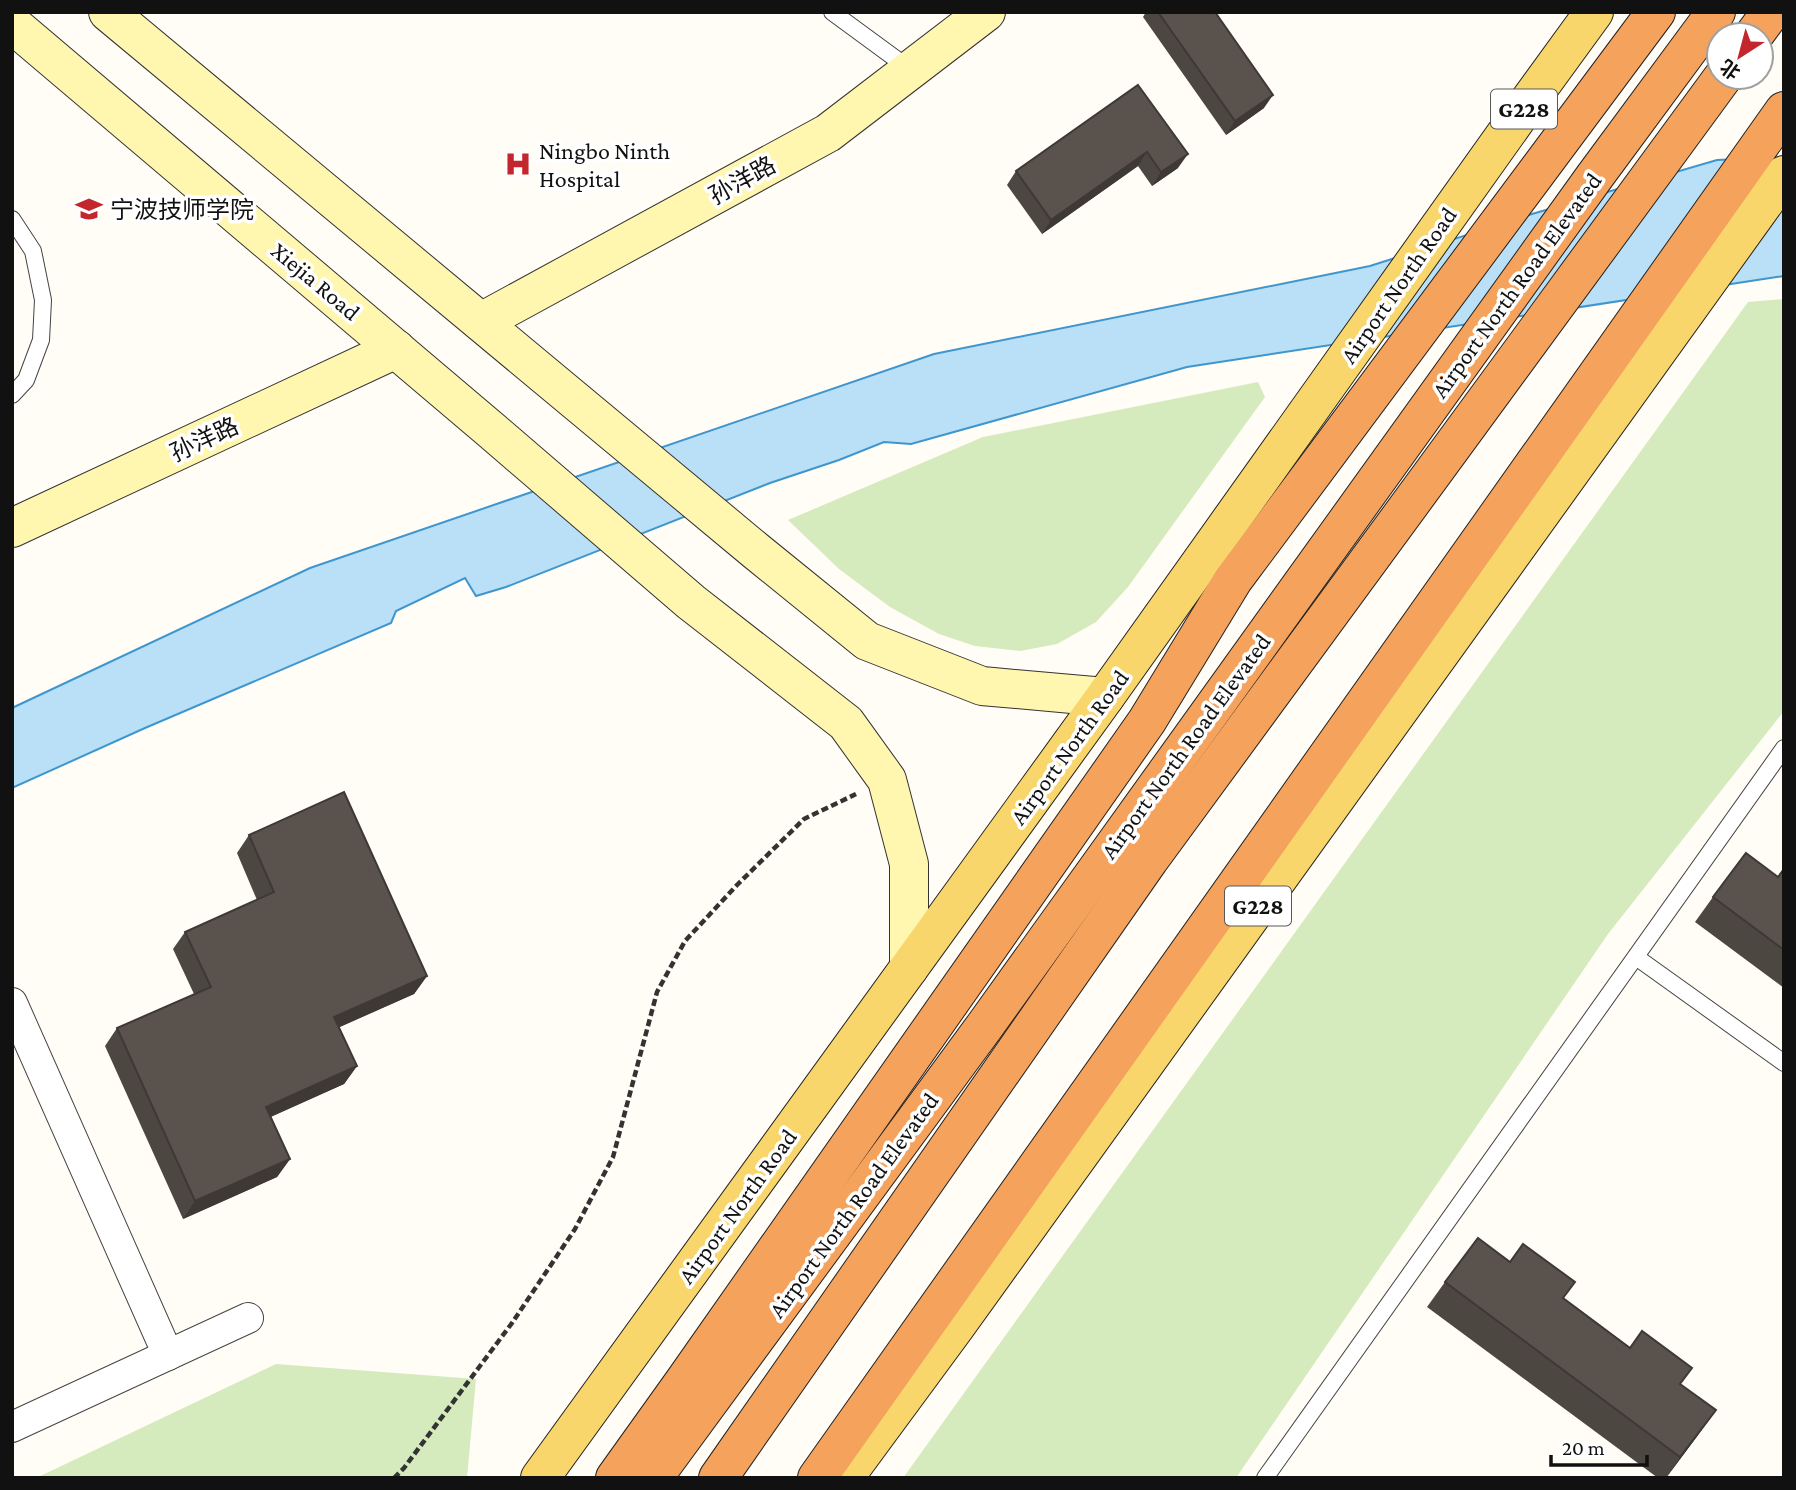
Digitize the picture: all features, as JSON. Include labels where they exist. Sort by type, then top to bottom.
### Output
[{"type":"highway","points":[[615,1478],[1147,721],[1233,580],[1656,12]]},
{"type":"highway","name":"Airport North Road Elevated","points":[[653,1478],[984,1027],[1595,176],[1716,12]]},
{"type":"highway","name":"Airport North Road Elevated","points":[[718,1478],[1149,860],[1713,91]]},
{"type":"highway","points":[[817,1478],[1784,111]]},
{"type":"main road","points":[[108,12],[867,641],[982,686],[1105,697]]},
{"type":"main road","name":"孙洋路","points":[[481,322],[828,133],[986,12]]},
{"type":"main road","name":"Airport North Road","points":[[540,1478],[1105,697],[1594,12]]},
{"type":"main road","name":"Xiejia Road","points":[[12,24],[691,602],[846,723],[887,780]]},
{"type":"main road","name":"G228","points":[[844,1478],[1784,175]]},
{"type":"main road","name":"孙洋路","points":[[12,528],[396,349]]},
{"type":"main road","points":[[887,780],[909,864],[909,968]]},
{"type":"street","points":[[12,1003],[168,1355]]},
{"type":"street","points":[[12,1427],[248,1318]]},
{"type":"lane","points":[[832,12],[911,70]]},
{"type":"lane","points":[[12,219],[33,251],[43,300],[41,340],[26,380],[12,395]]},
{"type":"lane","points":[[1265,1478],[1784,747]]},
{"type":"lane","points":[[1636,957],[1784,1063]]},
{"type":"path","points":[[394,1478],[512,1322],[575,1229],[613,1157],[657,992],[685,941],[804,819],[887,780]]},
{"type":"green space","points":[[1784,299],[1784,711],[1608,934],[1236,1478],[903,1478],[1748,302]]},
{"type":"green space","points":[[1258,382],[1265,397],[1128,587],[1096,622],[1057,644],[1020,651],[975,646],[939,634],[890,607],[839,569],[788,520],[983,437]]},
{"type":"green space","points":[[276,1364],[476,1379],[467,1478],[36,1478]]},
{"type":"water","points":[[1784,157],[1784,276],[1187,367],[911,444],[884,442],[770,483],[506,587],[476,596],[465,578],[396,611],[391,623],[12,788],[12,708],[310,568],[934,354],[1370,266],[1532,214],[1717,160]]},
{"type":"building","points":[[1158,12],[1215,12],[1273,95],[1235,121]]},
{"type":"building","points":[[1138,85],[1188,154],[1161,172],[1147,152],[1051,220],[1016,171]]},
{"type":"building","points":[[344,792],[427,976],[334,1017],[357,1066],[266,1107],[290,1159],[195,1201],[117,1028],[211,987],[185,932],[274,892],[249,835]]},
{"type":"building","points":[[1746,853],[1778,877],[1784,869],[1784,950],[1713,897]]},
{"type":"building","points":[[1478,1238],[1510,1262],[1523,1244],[1575,1282],[1563,1298],[1630,1348],[1642,1331],[1692,1368],[1680,1384],[1716,1410],[1680,1457],[1445,1282]]},
{"type":"place","name":"Ningbo Ninth Hospital","points":[[518,164]]},
{"type":"place","name":"宁波技师学院","points":[[89,209]]}]
